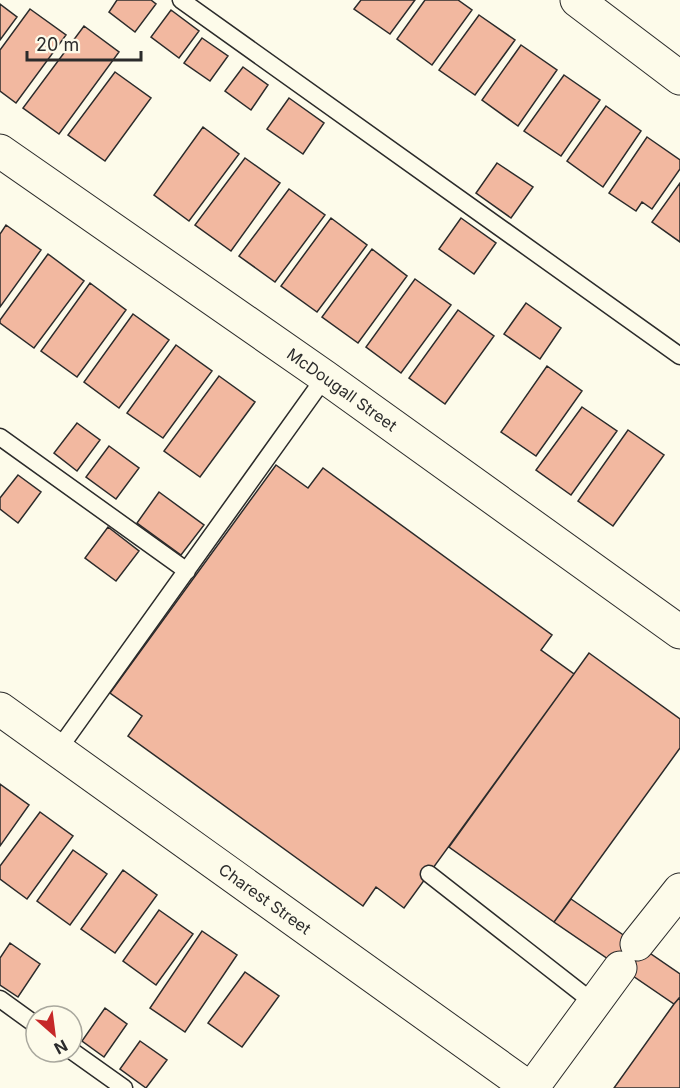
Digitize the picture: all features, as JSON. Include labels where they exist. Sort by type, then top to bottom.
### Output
[{"type":"street","points":[[577,0],[680,78]]},
{"type":"street","name":"McDougall Street","points":[[0,151],[325,378],[680,632]]},
{"type":"street","name":"Charest Street","points":[[0,709],[531,1088]]},
{"type":"street","points":[[531,1088],[628,956],[680,890]]},
{"type":"lane","points":[[181,0],[680,356]]},
{"type":"lane","points":[[58,750],[325,378]]},
{"type":"lane","points":[[0,437],[187,571]]},
{"type":"lane","points":[[429,874],[594,1003]]},
{"type":"lane","points":[[0,999],[24,1016]]},
{"type":"lane","points":[[84,1060],[124,1088]]},
{"type":"building","points":[[117,0],[151,0],[156,4],[135,32],[109,12]]},
{"type":"building","points":[[361,0],[415,0],[390,34],[354,9]]},
{"type":"building","points":[[425,0],[458,0],[472,10],[432,65],[397,39]]},
{"type":"building","points":[[0,4],[17,17],[0,40]]},
{"type":"building","points":[[30,9],[66,35],[16,103],[0,91],[0,50]]},
{"type":"building","points":[[171,10],[199,31],[179,58],[151,37]]},
{"type":"building","points":[[479,15],[515,40],[475,95],[439,70]]},
{"type":"building","points":[[84,26],[119,52],[59,134],[23,108]]},
{"type":"building","points":[[202,38],[228,56],[210,81],[184,63]]},
{"type":"building","points":[[521,45],[557,70],[518,126],[482,100]]},
{"type":"building","points":[[243,67],[268,85],[251,110],[225,91]]},
{"type":"building","points":[[115,72],[151,98],[105,161],[68,135]]},
{"type":"building","points":[[564,75],[600,100],[561,156],[524,131]]},
{"type":"building","points":[[289,98],[324,123],[303,154],[267,129]]},
{"type":"building","points":[[606,106],[641,131],[603,187],[567,161]]},
{"type":"building","points":[[203,127],[239,154],[189,221],[154,195]]},
{"type":"building","points":[[647,137],[680,160],[680,169],[652,209],[642,202],[636,211],[609,193]]},
{"type":"building","points":[[245,158],[280,183],[231,251],[195,225]]},
{"type":"building","points":[[497,163],[533,187],[511,218],[476,193]]},
{"type":"building","points":[[680,183],[680,242],[652,222]]},
{"type":"building","points":[[289,189],[325,215],[275,282],[239,256]]},
{"type":"building","points":[[331,218],[367,245],[317,312],[281,286]]},
{"type":"building","points":[[461,218],[496,243],[474,274],[439,249]]},
{"type":"building","points":[[6,225],[41,250],[0,307],[0,234]]},
{"type":"building","points":[[372,249],[407,276],[358,343],[322,317]]},
{"type":"building","points":[[48,254],[84,281],[34,348],[0,323],[0,320]]},
{"type":"building","points":[[415,279],[451,305],[401,373],[366,347]]},
{"type":"building","points":[[90,283],[126,310],[77,377],[41,351]]},
{"type":"building","points":[[526,303],[561,328],[540,359],[504,334]]},
{"type":"building","points":[[458,310],[494,336],[445,404],[409,378]]},
{"type":"building","points":[[133,314],[169,340],[119,408],[84,382]]},
{"type":"building","points":[[176,345],[212,371],[163,438],[127,413]]},
{"type":"building","points":[[547,366],[582,391],[536,456],[501,432]]},
{"type":"building","points":[[219,376],[255,402],[200,477],[164,451]]},
{"type":"building","points":[[582,407],[617,431],[571,495],[536,470]]},
{"type":"building","points":[[77,423],[100,440],[77,471],[54,453]]},
{"type":"building","points":[[628,430],[664,455],[613,526],[578,501]]},
{"type":"building","points":[[109,446],[139,468],[116,499],[86,477]]},
{"type":"building","points":[[276,465],[308,488],[323,468],[552,635],[541,650],[574,674],[404,908],[376,887],[363,906],[128,736],[142,716],[110,693]]},
{"type":"building","points":[[18,475],[41,492],[18,523],[0,509],[0,498]]},
{"type":"building","points":[[159,492],[204,525],[181,555],[137,523]]},
{"type":"building","points":[[108,527],[139,551],[116,581],[85,558]]},
{"type":"building","points":[[589,653],[680,719],[680,748],[554,922],[449,847]]},
{"type":"building","points":[[0,784],[29,805],[0,846]]},
{"type":"building","points":[[40,812],[73,836],[27,899],[0,879],[0,866]]},
{"type":"building","points":[[73,850],[107,874],[70,925],[37,901]]},
{"type":"building","points":[[123,870],[157,895],[115,953],[81,929]]},
{"type":"building","points":[[571,899],[680,974],[680,997],[674,1004],[554,922]]},
{"type":"building","points":[[159,910],[193,934],[156,985],[123,961]]},
{"type":"building","points":[[202,931],[237,955],[185,1032],[150,1008]]},
{"type":"building","points":[[10,943],[40,964],[18,997],[0,985],[0,958]]},
{"type":"building","points":[[245,972],[279,996],[242,1047],[208,1023]]},
{"type":"building","points":[[680,997],[680,1088],[614,1088],[674,1004]]},
{"type":"building","points":[[105,1008],[127,1024],[104,1057],[84,1042],[84,1038]]},
{"type":"building","points":[[140,1041],[167,1060],[146,1088],[120,1069]]}]
